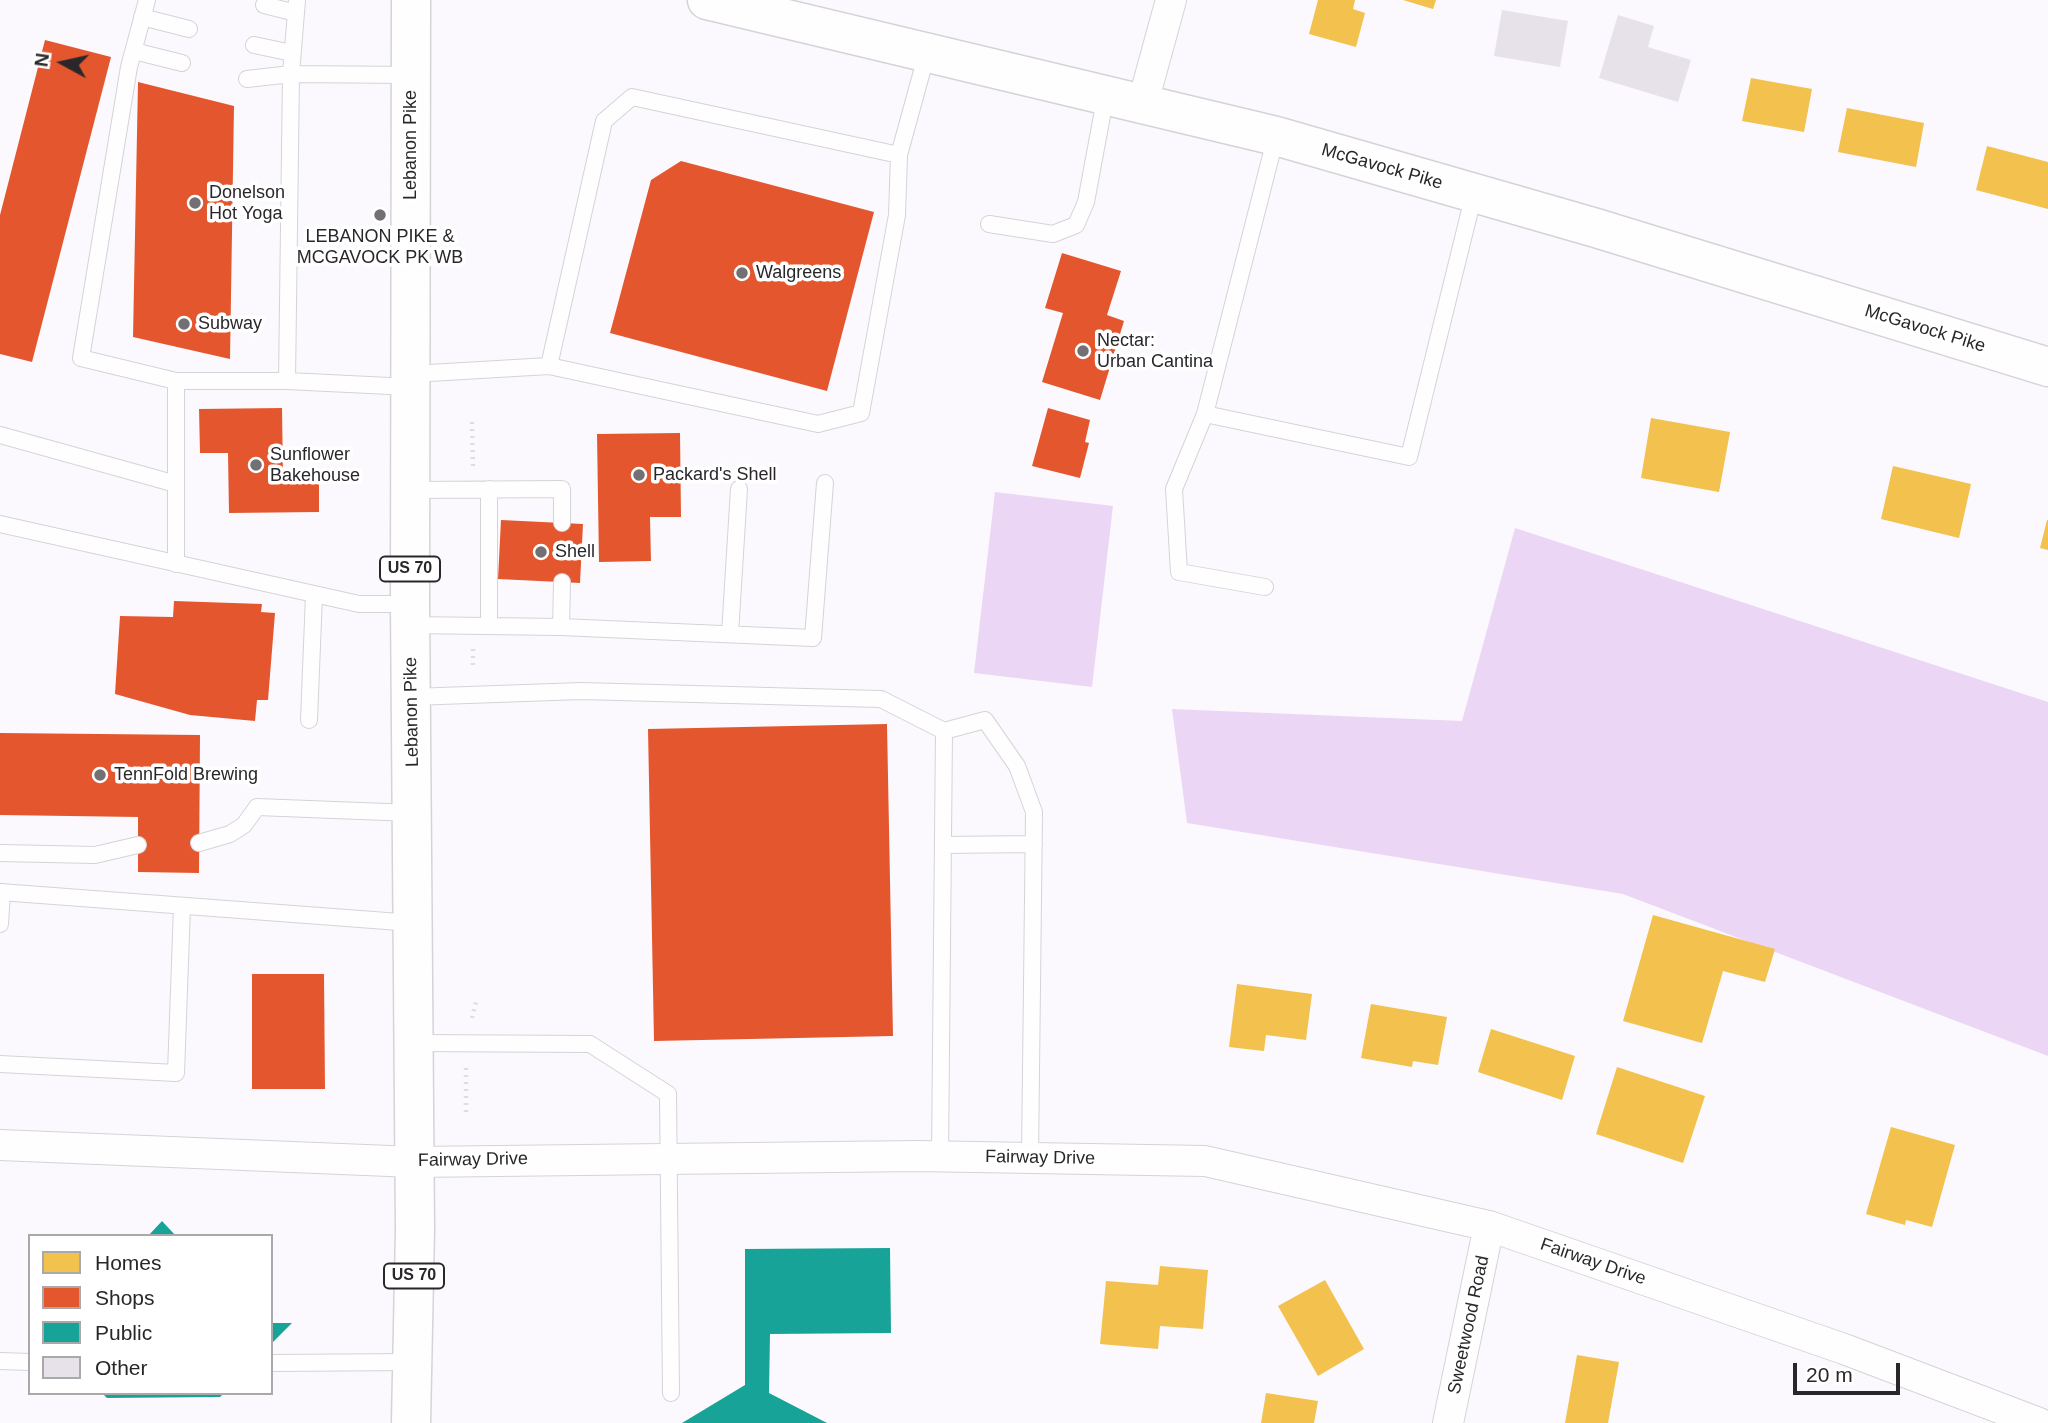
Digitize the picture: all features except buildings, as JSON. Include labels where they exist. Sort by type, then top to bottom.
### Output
[{"type":"main road","name":"Lebanon Pike","points":[[411,0],[410,614],[414,1162],[411,1423]]},
{"type":"main road","name":"McGavock Pike","points":[[707,0],[801,11],[927,53],[1143,102],[1276,136],[1596,228],[2048,367]]},
{"type":"street","points":[[1143,102],[1171,0]]},
{"type":"street","name":"Fairway Drive","points":[[0,1145],[414,1162],[940,1156],[1205,1161],[1489,1226],[1844,1349],[2039,1423]]},
{"type":"street","name":"Sweetwood Road","points":[[1448,1423],[1489,1226]]},
{"type":"lane","points":[[147,0],[131,59],[81,358],[176,381],[412,381],[549,366],[818,424],[861,413],[897,215],[898,155],[927,53]]},
{"type":"lane","points":[[264,5],[297,6],[290,74],[287,381]]},
{"type":"lane","points":[[142,17],[189,29]]},
{"type":"lane","points":[[254,45],[292,52]]},
{"type":"lane","points":[[131,59],[182,63]]},
{"type":"lane","points":[[247,79],[290,74],[411,75]]},
{"type":"lane","points":[[989,224],[1052,233],[1076,225],[1086,202],[1106,94]]},
{"type":"lane","points":[[549,366],[604,121],[632,97],[898,155]]},
{"type":"lane","points":[[1265,587],[1179,572],[1174,489],[1205,414],[1276,136]]},
{"type":"lane","points":[[1205,414],[1409,457],[1474,194]]},
{"type":"lane","points":[[176,381],[176,564]]},
{"type":"lane","points":[[0,435],[176,484]]},
{"type":"lane","points":[[0,524],[410,614],[489,625],[813,638],[825,483]]},
{"type":"lane","points":[[411,489],[562,489],[562,523]]},
{"type":"lane","points":[[489,489],[489,625]]},
{"type":"lane","points":[[730,634],[739,489]]},
{"type":"lane","points":[[561,627],[562,582]]},
{"type":"lane","points":[[309,719],[314,595]]},
{"type":"lane","points":[[412,697],[580,691],[881,699],[944,731],[985,720],[1017,766],[1034,812],[1030,1158]]},
{"type":"lane","points":[[940,1156],[944,731]]},
{"type":"lane","points":[[199,843],[230,834],[244,825],[257,807],[412,813]]},
{"type":"lane","points":[[943,845],[1034,844]]},
{"type":"lane","points":[[0,853],[95,855],[138,845]]},
{"type":"lane","points":[[0,924],[1,892],[413,923]]},
{"type":"lane","points":[[0,1064],[176,1073],[182,907]]},
{"type":"lane","points":[[413,1043],[590,1044],[668,1094],[671,1393]]},
{"type":"lane","points":[[0,1361],[28,1362]]},
{"type":"lane","points":[[273,1363],[412,1362]]},
{"type":"shaded area","points":[[995,492],[1113,506],[1092,687],[974,673]]},
{"type":"shaded area","points":[[1515,528],[2048,702],[2048,1056],[1623,894],[1187,823],[1172,709],[1462,721]]},
{"type":"place","name":"Donelson Hot Yoga","points":[[195,203]]},
{"type":"place","name":"LEBANON PIKE & MCGAVOCK PK WB","points":[[380,215]]},
{"type":"place","name":"Walgreens","points":[[742,273]]},
{"type":"place","name":"Subway","points":[[184,324]]},
{"type":"place","name":"Nectar: Urban Cantina","points":[[1083,351]]},
{"type":"place","name":"Sunflower Bakehouse","points":[[256,465]]},
{"type":"place","name":"Packard's Shell","points":[[639,475]]},
{"type":"place","name":"Shell","points":[[541,552]]},
{"type":"place","name":"TennFold Brewing","points":[[100,775]]}]
